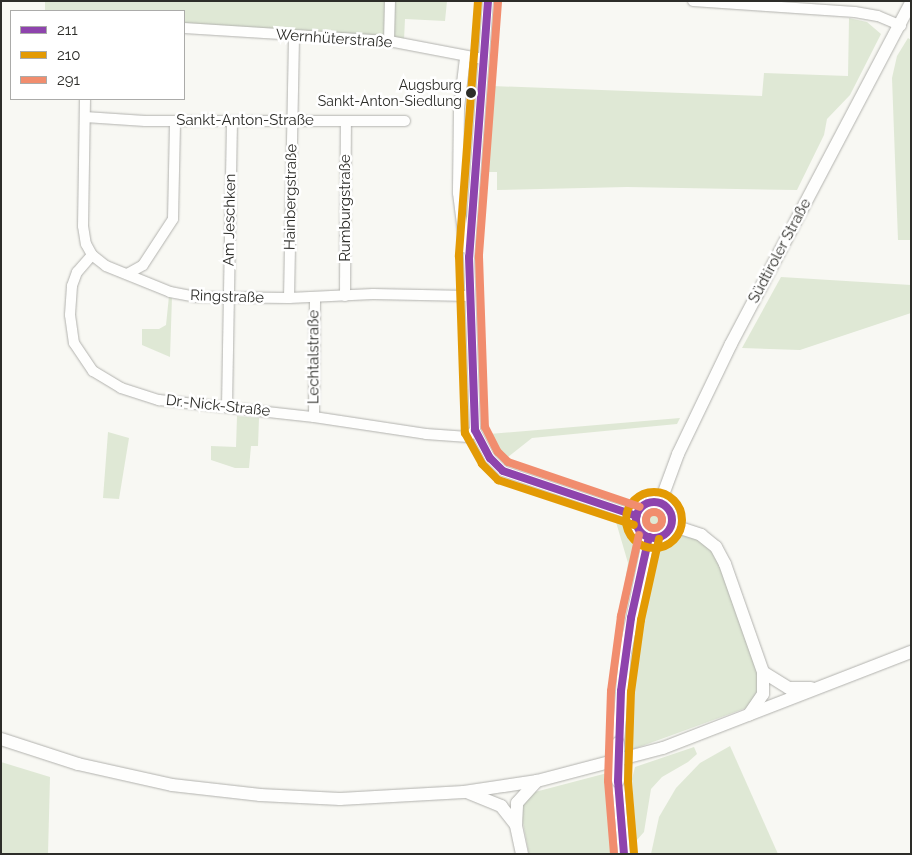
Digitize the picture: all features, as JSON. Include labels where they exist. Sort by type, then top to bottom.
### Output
[{"type":"main road","name":"Südtiroler Straße","points":[[660,503],[678,454],[731,344],[911,3]]},
{"type":"main road","points":[[660,503],[670,511],[671,525],[663,536],[649,537],[639,528],[637,516],[646,504],[660,503]]},
{"type":"main road","points":[[671,525],[701,535],[716,547],[764,672],[763,694],[747,717]]},
{"type":"main road","points":[[624,854],[618,781],[618,743],[623,672],[635,600],[649,537]]},
{"type":"main road","points":[[1,740],[78,764],[172,785],[260,796],[340,799],[464,792],[537,782],[663,748],[911,652]]},
{"type":"main road","points":[[764,672],[789,688],[814,688]]},
{"type":"main road","points":[[522,854],[516,825],[517,803],[537,782]]},
{"type":"main road","points":[[464,792],[501,806],[516,825]]},
{"type":"main road","points":[[620,854],[622,838]]},
{"type":"street","points":[[389,41],[390,1]]},
{"type":"street","points":[[465,214],[488,1]]},
{"type":"street","points":[[693,1],[855,12],[878,16],[900,26]]},
{"type":"street","name":"Wernhüterstraße","points":[[185,28],[294,37],[389,41],[465,58],[483,59]]},
{"type":"street","name":"Hainbergstraße","points":[[289,298],[294,37]]},
{"type":"street","points":[[465,58],[459,108],[469,256],[475,430],[490,458],[513,476],[637,516]]},
{"type":"street","points":[[85,100],[83,226],[86,244],[92,256]]},
{"type":"street","name":"Sankt-Anton-Straße","points":[[85,117],[232,122],[405,121]]},
{"type":"street","points":[[127,274],[143,265],[173,220],[175,121]]},
{"type":"street","name":"Rumburgstraße","points":[[345,296],[346,121]]},
{"type":"street","name":"Am Jeschken","points":[[227,408],[232,122]]},
{"type":"street","name":"Ringstraße","points":[[92,256],[106,266],[170,292],[229,299],[345,296],[469,296]]},
{"type":"street","name":"Dr.-Nick-Straße","points":[[92,256],[77,272],[70,300],[74,343],[85,363],[103,378],[141,395],[227,408],[314,417],[455,436],[468,436],[475,430]]},
{"type":"street","points":[[142,280],[143,265]]},
{"type":"street","name":"Lechtalstraße","points":[[314,417],[315,297]]},
{"type":"green space","points":[[45,1],[447,1],[445,21],[405,19],[404,40],[185,25],[185,10],[45,10]]},
{"type":"green space","points":[[849,18],[867,22],[881,34],[850,95],[827,119],[824,135],[797,190],[627,187],[497,190],[497,172],[483,172],[492,86],[762,96],[764,73],[848,76]]},
{"type":"green space","points":[[908,38],[911,40],[911,240],[898,240],[892,78],[897,56]]},
{"type":"green space","points":[[781,277],[911,285],[911,313],[800,350],[742,348]]},
{"type":"green space","points":[[169,296],[172,297],[170,357],[142,345],[142,329],[159,329],[166,325]]},
{"type":"green space","points":[[237,416],[259,418],[258,446],[251,446],[249,468],[235,468],[211,460],[211,446],[236,447]]},
{"type":"green space","points":[[680,418],[677,424],[532,438],[503,461],[491,448],[489,434]]},
{"type":"green space","points":[[108,432],[129,438],[119,499],[103,498]]},
{"type":"green space","points":[[655,508],[664,512],[668,521],[664,530],[655,534],[646,530],[642,521],[646,512]]},
{"type":"green space","points":[[624,516],[633,522],[640,543],[627,605],[622,600],[628,563],[616,522],[617,517]]},
{"type":"green space","points":[[678,534],[698,539],[712,550],[722,566],[759,671],[757,698],[749,707],[631,750],[624,735],[635,628],[653,555],[664,540]]},
{"type":"green space","points":[[730,746],[778,854],[651,854],[659,817],[676,788],[700,763]]},
{"type":"green space","points":[[694,747],[697,754],[688,762],[662,777],[651,789],[644,832],[636,841],[632,779],[635,767]]},
{"type":"green space","points":[[1,762],[50,777],[48,854],[1,854]]},
{"type":"green space","points":[[611,772],[612,854],[529,854],[520,808],[531,793]]},
{"type":"transit line","name":"210","points":[[478,1],[459,256],[465,433],[482,464],[498,480],[634,525]]},
{"type":"transit line","name":"211","points":[[488,1],[469,257],[475,430],[490,458],[503,471],[637,516]]},
{"type":"transit line","name":"291","points":[[498,2],[479,257],[485,427],[498,452],[508,462],[640,507]]},
{"type":"transit line","name":"210","points":[[654,492],[665,494],[674,500],[680,509],[682,520],[680,531],[674,540],[665,546],[654,548],[643,546],[634,540],[628,531],[626,520],[628,509],[634,500],[643,494],[654,492]]},
{"type":"transit line","name":"211","points":[[654,502],[666,508],[672,520],[666,532],[654,538],[642,532],[636,520],[642,508],[654,502]]},
{"type":"transit line","name":"291","points":[[654,512],[662,520],[654,528],[646,520],[654,512]]},
{"type":"transit line","name":"291","points":[[614,854],[608,781],[611,691],[621,616],[639,535]]},
{"type":"transit line","name":"211","points":[[624,854],[618,781],[621,691],[631,618],[649,537]]},
{"type":"transit line","name":"210","points":[[634,853],[628,781],[631,692],[641,620],[659,539]]},
{"type":"place","name":"Augsburg Sankt-Anton-Siedlung","points":[[471,93]]}]
